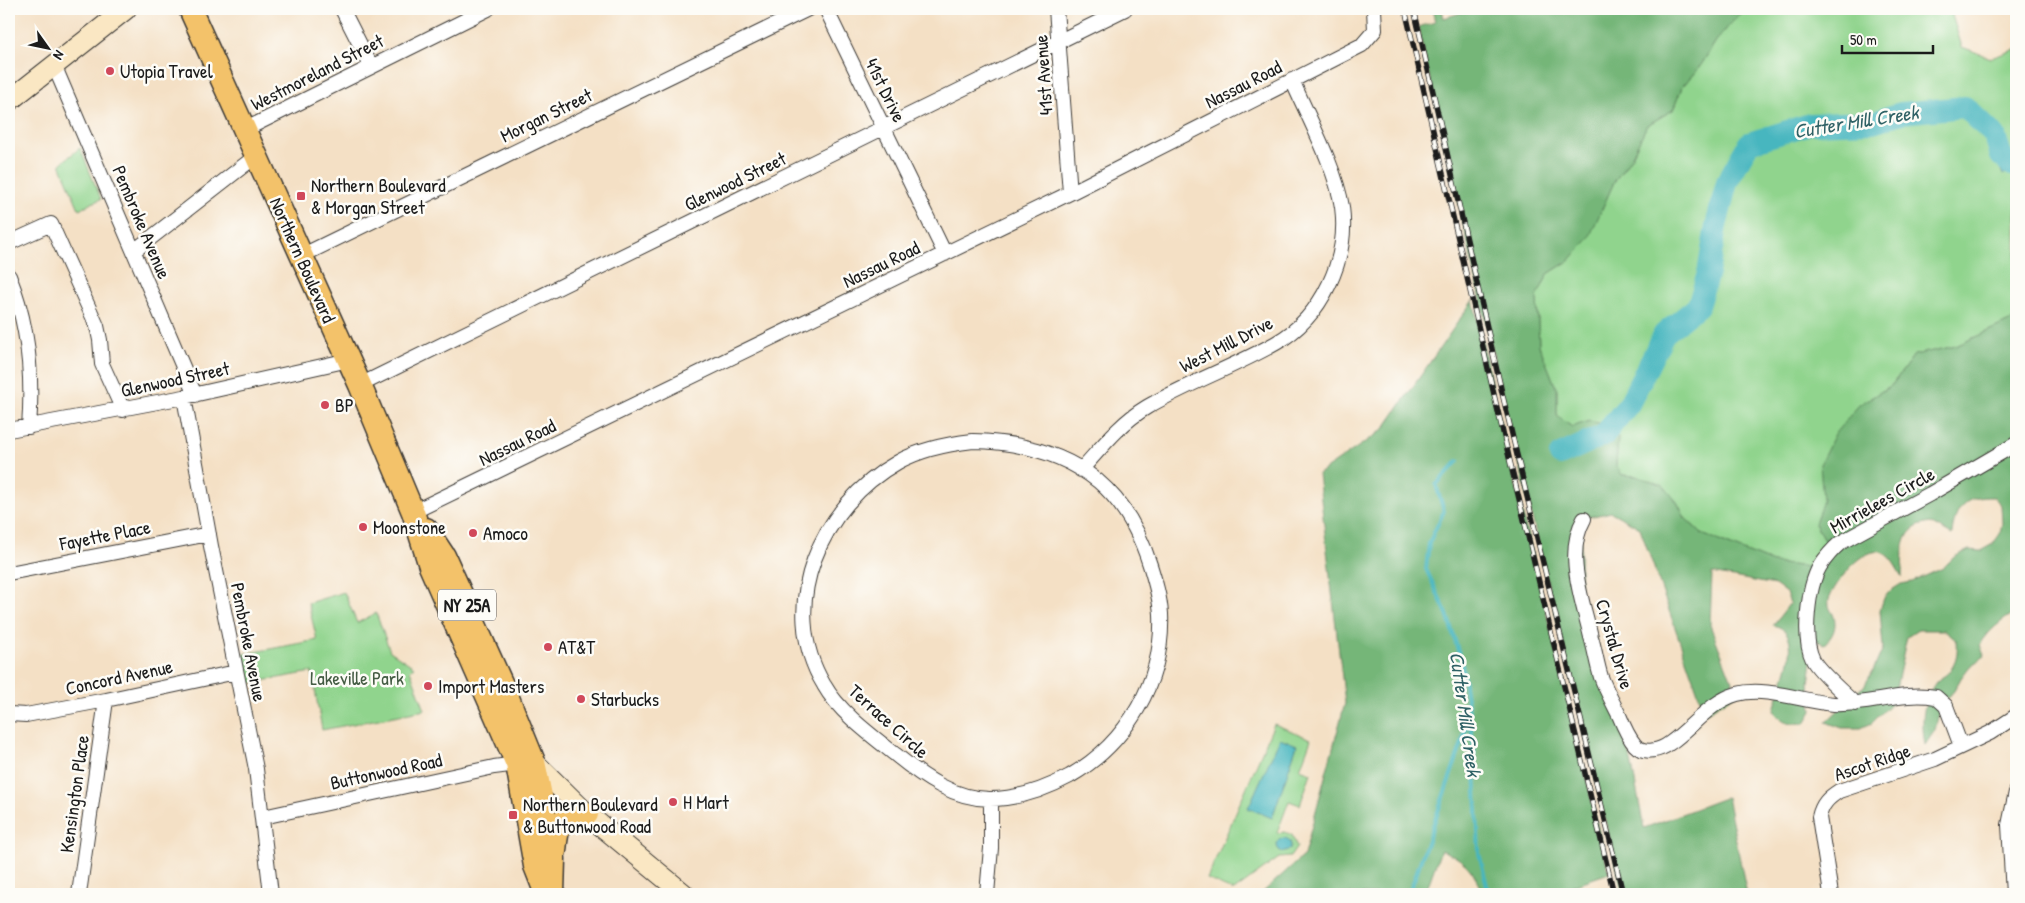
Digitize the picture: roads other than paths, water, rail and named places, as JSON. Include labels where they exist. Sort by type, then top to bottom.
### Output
[{"type":"main road","points":[[9,101],[126,9]]},
{"type":"main road","name":"Northern Boulevard","points":[[190,9],[349,360],[413,512],[444,556],[508,698],[554,859],[552,894]]},
{"type":"main road","points":[[526,763],[684,894]]},
{"type":"main road","name":"Northern Boulevard","points":[[526,763],[535,866],[546,894]]},
{"type":"main road","points":[[554,859],[556,837],[563,820],[572,814],[587,814]]},
{"type":"street","points":[[342,9],[371,66]]},
{"type":"street","name":"Westmoreland Street","points":[[244,130],[487,9]]},
{"type":"street","name":"Morgan Street","points":[[301,256],[808,9]]},
{"type":"street","name":"41st Drive","points":[[826,9],[945,254]]},
{"type":"street","name":"41st Avenue","points":[[1056,9],[1070,193]]},
{"type":"street","name":"Glenwood Street","points":[[360,386],[1126,9]]},
{"type":"street","name":"Nassau Road","points":[[413,512],[1070,193],[1362,44],[1375,30],[1374,9]]},
{"type":"street","name":"Pembroke Avenue","points":[[54,65],[134,250],[190,396],[209,534],[256,770],[271,894]]},
{"type":"street","name":"West Mill Drive","points":[[1081,470],[1114,433],[1145,408],[1277,342],[1306,318],[1326,291],[1334,275],[1339,256],[1343,223],[1342,207],[1336,180],[1292,80]]},
{"type":"street","points":[[134,250],[256,156]]},
{"type":"street","points":[[9,243],[52,224],[97,326],[102,364],[123,410]]},
{"type":"street","points":[[9,276],[20,304],[28,351],[30,379],[29,427]]},
{"type":"street","name":"Glenwood Street","points":[[9,430],[123,410],[349,360]]},
{"type":"street","name":"Terrace Circle","points":[[973,441],[998,441],[1032,447],[1053,455],[1097,480],[1114,497],[1138,533],[1147,556],[1158,597],[1160,633],[1158,655],[1149,684],[1136,712],[1121,733],[1096,758],[1055,784],[1024,794],[991,799],[977,798],[948,789],[919,773],[884,746],[839,704],[825,687],[813,662],[805,638],[804,618],[807,586],[816,555],[827,532],[841,510],[858,491],[900,461],[923,451],[948,444],[973,441]]},
{"type":"street","name":"Mirrielees Circle","points":[[1855,704],[1814,662],[1809,651],[1809,608],[1814,582],[1820,567],[1831,551],[1840,543],[1945,486],[2016,444]]},
{"type":"street","name":"Crystal Drive","points":[[1584,519],[1575,545],[1580,590],[1601,676],[1625,729],[1635,745],[1650,751],[1664,747],[1704,713],[1737,694],[1756,691],[1833,704],[1855,704]]},
{"type":"street","name":"Fayette Place","points":[[9,573],[209,534]]},
{"type":"street","name":"Concord Avenue","points":[[9,714],[26,715],[236,672]]},
{"type":"street","points":[[1855,704],[1906,696],[1936,697],[1946,706],[1961,746]]},
{"type":"street","name":"Kensington Place","points":[[78,894],[106,700]]},
{"type":"street","name":"Ascot Ridge","points":[[1831,894],[1819,817],[1821,807],[1827,799],[1839,791],[1935,759],[1990,733],[2016,716]]},
{"type":"street","name":"Buttonwood Road","points":[[263,817],[487,769],[526,763]]},
{"type":"street","points":[[2014,894],[2009,825],[2016,792]]},
{"type":"street","points":[[987,894],[991,848],[991,799]]},
{"type":"water","points":[[1965,107],[1998,134],[2005,152],[2016,155],[2016,167],[2003,175],[1993,151]]},
{"type":"water","points":[[1280,738],[1297,745],[1272,818],[1248,808]]},
{"type":"water","points":[[1281,838],[1287,838],[1291,845],[1287,852],[1281,852],[1277,848],[1277,842]]},
{"type":"waterway","name":"Cutter Mill Creek","points":[[1560,455],[1604,435],[1629,404],[1664,334],[1698,306],[1708,273],[1716,226],[1727,182],[1749,143],[1810,124],[1873,122],[1901,113],[1965,107],[1995,136],[2001,156],[2012,165],[2016,163]]},
{"type":"waterway","name":"Cutter Mill Creek","points":[[1458,461],[1436,485],[1444,511],[1429,543],[1426,569],[1447,614],[1462,664],[1474,748],[1479,853],[1489,894]]},
{"type":"waterway","points":[[1409,894],[1461,746],[1469,716]]},
{"type":"railway","points":[[1405,9],[1495,399],[1614,894]]},
{"type":"railway","points":[[1414,9],[1503,397],[1623,894]]},
{"type":"place","name":"Utopia Travel","points":[[110,71]]},
{"type":"place","name":"Northern Boulevard & Morgan Street","points":[[301,196]]},
{"type":"place","name":"BP","points":[[325,405]]},
{"type":"place","name":"Moonstone","points":[[363,527]]},
{"type":"place","name":"Amoco","points":[[473,533]]},
{"type":"place","name":"AT&T","points":[[548,647]]},
{"type":"place","name":"Import Masters","points":[[428,686]]},
{"type":"place","name":"Starbucks","points":[[581,699]]},
{"type":"place","name":"H Mart","points":[[673,802]]},
{"type":"place","name":"Northern Boulevard & Buttonwood Road","points":[[513,815]]},
{"type":"park label","name":"Lakeville Park","points":[[357,678]]}]
